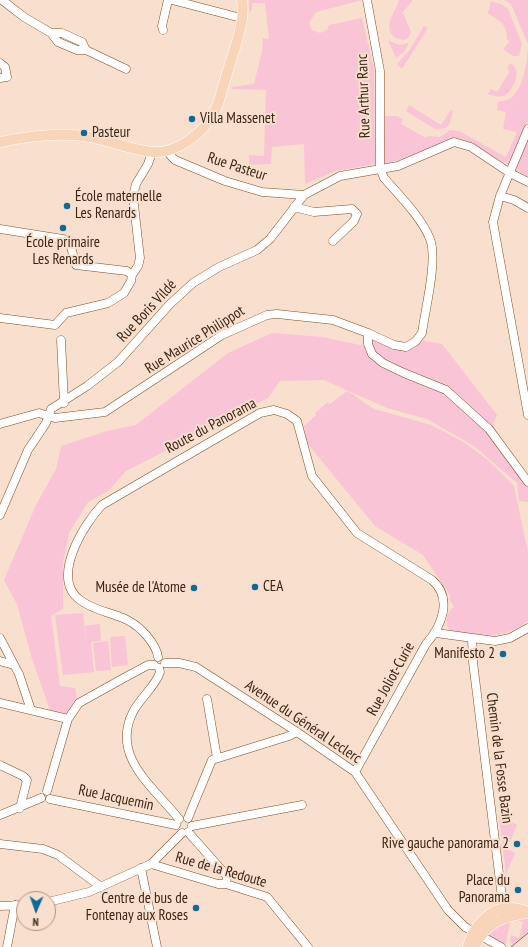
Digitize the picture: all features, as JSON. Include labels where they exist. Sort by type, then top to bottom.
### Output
[{"type":"main road","points":[[0,142],[27,137],[79,136],[152,152],[168,150],[189,140],[201,131],[215,111],[241,18],[242,0]]},
{"type":"main road","points":[[468,947],[477,934],[504,913],[514,908],[528,912]]},
{"type":"main road","points":[[475,947],[477,934]]},
{"type":"street","points":[[2,0],[24,17],[51,33],[58,42],[76,50],[86,50],[126,69]]},
{"type":"street","points":[[163,30],[162,26],[168,0]]},
{"type":"street","points":[[172,0],[241,18]]},
{"type":"street","name":"Rue Arthur Ranc","points":[[367,0],[378,53],[380,88],[380,168]]},
{"type":"street","points":[[0,63],[5,67],[7,77],[0,78]]},
{"type":"street","points":[[528,129],[500,196],[494,222],[494,232],[528,416]]},
{"type":"street","points":[[304,195],[340,176],[398,166],[454,142],[472,147],[510,173],[528,182]]},
{"type":"street","name":"Rue Pasteur","points":[[168,150],[170,155],[176,160],[225,181],[262,192],[304,195]]},
{"type":"street","points":[[0,318],[55,326],[66,313],[108,304],[124,293],[131,282],[132,275],[138,266],[140,258],[133,196],[136,184],[148,164],[152,152]]},
{"type":"street","name":"Rue Maurice Philippot","points":[[48,416],[64,418],[105,412],[222,336],[267,315],[277,314],[333,320],[368,333],[394,345],[406,347],[416,341],[422,333],[433,262],[431,240],[424,227],[384,178],[380,168]]},
{"type":"street","name":"Rue Boris Vildé","points":[[48,416],[51,409],[64,403],[118,362],[170,304],[193,283],[219,267],[257,250],[270,239],[304,195]]},
{"type":"street","points":[[500,196],[514,200],[528,208]]},
{"type":"street","points":[[294,208],[314,212],[352,209],[355,211],[357,214],[354,221],[333,240]]},
{"type":"street","points":[[0,230],[69,240],[76,265],[127,271],[132,275]]},
{"type":"street","points":[[368,333],[368,344],[372,354],[383,362],[404,373],[446,390],[488,429],[528,482]]},
{"type":"street","points":[[61,340],[64,403]]},
{"type":"street","name":"Route du Panorama","points":[[159,666],[154,660],[158,657],[152,641],[134,622],[88,605],[79,599],[71,586],[69,574],[74,546],[93,515],[102,505],[260,413],[274,410],[287,414],[297,421],[312,476],[357,533],[428,577],[436,584],[444,598],[444,609],[436,633]]},
{"type":"street","points":[[0,424],[39,413],[48,416],[46,423],[28,450],[0,515]]},
{"type":"street","points":[[513,462],[520,467],[528,467]]},
{"type":"street","points":[[519,470],[528,471]]},
{"type":"street","points":[[436,633],[472,639],[503,640],[528,628]]},
{"type":"street","name":"Rue Joliot-Curie","points":[[355,772],[426,644],[436,633]]},
{"type":"street","points":[[0,638],[14,664],[31,710]]},
{"type":"street","name":"Chemin de la Fosse Bazin","points":[[472,639],[473,662],[504,913]]},
{"type":"street","points":[[0,661],[14,664]]},
{"type":"street","name":"Avenue du Général Leclerc","points":[[49,795],[68,719],[79,704],[86,698],[148,666],[179,663],[196,667],[297,732],[355,772],[448,910],[460,924],[501,947]]},
{"type":"street","points":[[159,666],[159,676],[132,712],[127,733],[128,752],[134,767],[178,822],[177,829],[188,831],[302,805]]},
{"type":"street","points":[[208,699],[217,758]]},
{"type":"street","points":[[0,703],[68,719]]},
{"type":"street","points":[[56,900],[82,894],[151,864],[188,831],[191,822],[188,818],[212,760],[289,736],[297,732]]},
{"type":"street","points":[[0,765],[23,776],[27,780],[20,808]]},
{"type":"street","points":[[0,815],[41,798],[41,792],[49,795]]},
{"type":"street","name":"Rue Jacquemin","points":[[49,795],[178,822],[188,818]]},
{"type":"street","points":[[188,831],[227,876],[226,884]]},
{"type":"street","points":[[0,844],[43,849],[58,855],[100,887]]},
{"type":"street","name":"Rue de la Redoute","points":[[151,864],[268,897],[308,947]]},
{"type":"street","points":[[141,868],[157,947]]},
{"type":"street","points":[[0,906],[16,905]]},
{"type":"street","points":[[7,947],[16,918]]},
{"type":"shaded area","points":[[249,0],[362,0],[316,12],[309,23],[312,30],[320,33],[327,30],[329,25],[362,18],[374,69],[375,164],[336,171],[305,184],[304,144],[272,147],[271,164],[249,165],[249,155],[264,156],[266,90],[232,89],[233,87],[254,84],[262,51],[263,38],[269,39],[265,3],[252,3],[252,10],[249,12]]},
{"type":"shaded area","points":[[399,0],[413,0],[402,13],[411,32],[408,38],[404,40],[395,38],[391,33],[389,24]]},
{"type":"shaded area","points":[[504,0],[528,0],[528,44],[511,4]]},
{"type":"shaded area","points":[[491,1],[501,4],[508,9],[522,44],[519,56],[513,56],[503,49],[510,41],[507,40],[507,34],[504,26],[488,13]]},
{"type":"shaded area","points":[[424,26],[428,28],[402,69],[397,64],[409,51]]},
{"type":"shaded area","points":[[388,40],[399,45],[409,43],[404,52],[396,58]]},
{"type":"shaded area","points":[[528,47],[528,121],[510,165],[454,137],[420,153],[385,163],[383,159],[385,116],[396,116],[403,119],[401,124],[426,138],[428,136],[440,137],[450,130],[459,131],[506,157],[517,132],[503,129],[506,112],[497,110],[498,102],[511,98],[519,88],[526,67]]},
{"type":"shaded area","points":[[510,63],[516,71],[513,87],[501,97],[488,94],[491,89],[497,92],[510,71],[507,69]]},
{"type":"shaded area","points":[[409,105],[441,125],[451,110],[453,111],[450,123],[446,128],[435,129],[406,111]]},
{"type":"shaded area","points":[[528,136],[528,177],[515,168]]},
{"type":"shaded area","points":[[272,333],[322,337],[365,346],[374,339],[410,350],[421,340],[442,344],[497,415],[493,424],[509,458],[528,484],[528,502],[519,501],[517,483],[474,446],[427,419],[387,408],[324,380],[280,381],[268,398],[126,471],[108,491],[88,502],[69,533],[63,563],[63,609],[51,616],[60,686],[75,688],[77,699],[67,716],[50,710],[32,659],[17,604],[4,580],[36,505],[56,469],[61,446],[107,431],[136,425],[228,353]]},
{"type":"shaded area","points":[[347,391],[374,409],[431,425],[462,441],[488,460],[514,486],[528,553],[528,621],[509,632],[501,634],[484,635],[454,633],[450,630],[446,620],[447,616],[454,607],[449,599],[451,597],[423,555],[375,526],[307,443],[305,430],[303,427],[316,415],[315,413],[328,402],[330,404]]},
{"type":"shaded area","points":[[83,613],[86,643],[85,626],[100,624],[101,641],[91,642],[94,672],[63,675],[55,615]]},
{"type":"shaded area","points":[[125,636],[128,665],[112,667],[110,637]]},
{"type":"shaded area","points":[[108,641],[111,670],[96,671],[93,643]]},
{"type":"shaded area","points":[[499,816],[517,825],[507,849],[515,853],[506,874]]},
{"type":"shaded area","points":[[528,916],[528,932],[512,945],[510,941],[511,935],[519,938],[523,922],[514,919]]},
{"type":"shaded area","points":[[511,918],[505,947],[487,937],[487,933]]},
{"type":"tram line","points":[[511,947],[528,933]]},
{"type":"place","name":"Villa Massenet","points":[[192,119]]},
{"type":"place","name":"Pasteur","points":[[84,133]]},
{"type":"place","name":"École maternelle Les Renards","points":[[67,206]]},
{"type":"place","name":"École primaire Les Renards","points":[[63,228]]},
{"type":"place","name":"CEA","points":[[255,587]]},
{"type":"place","name":"Musée de l'Atome","points":[[194,588]]},
{"type":"place","name":"Manifesto 2","points":[[503,654]]},
{"type":"place","name":"Rive gauche panorama 2","points":[[517,844]]},
{"type":"place","name":"Place du Panorama","points":[[518,890]]},
{"type":"place","name":"Centre de bus de Fontenay aux Roses","points":[[196,908]]}]
